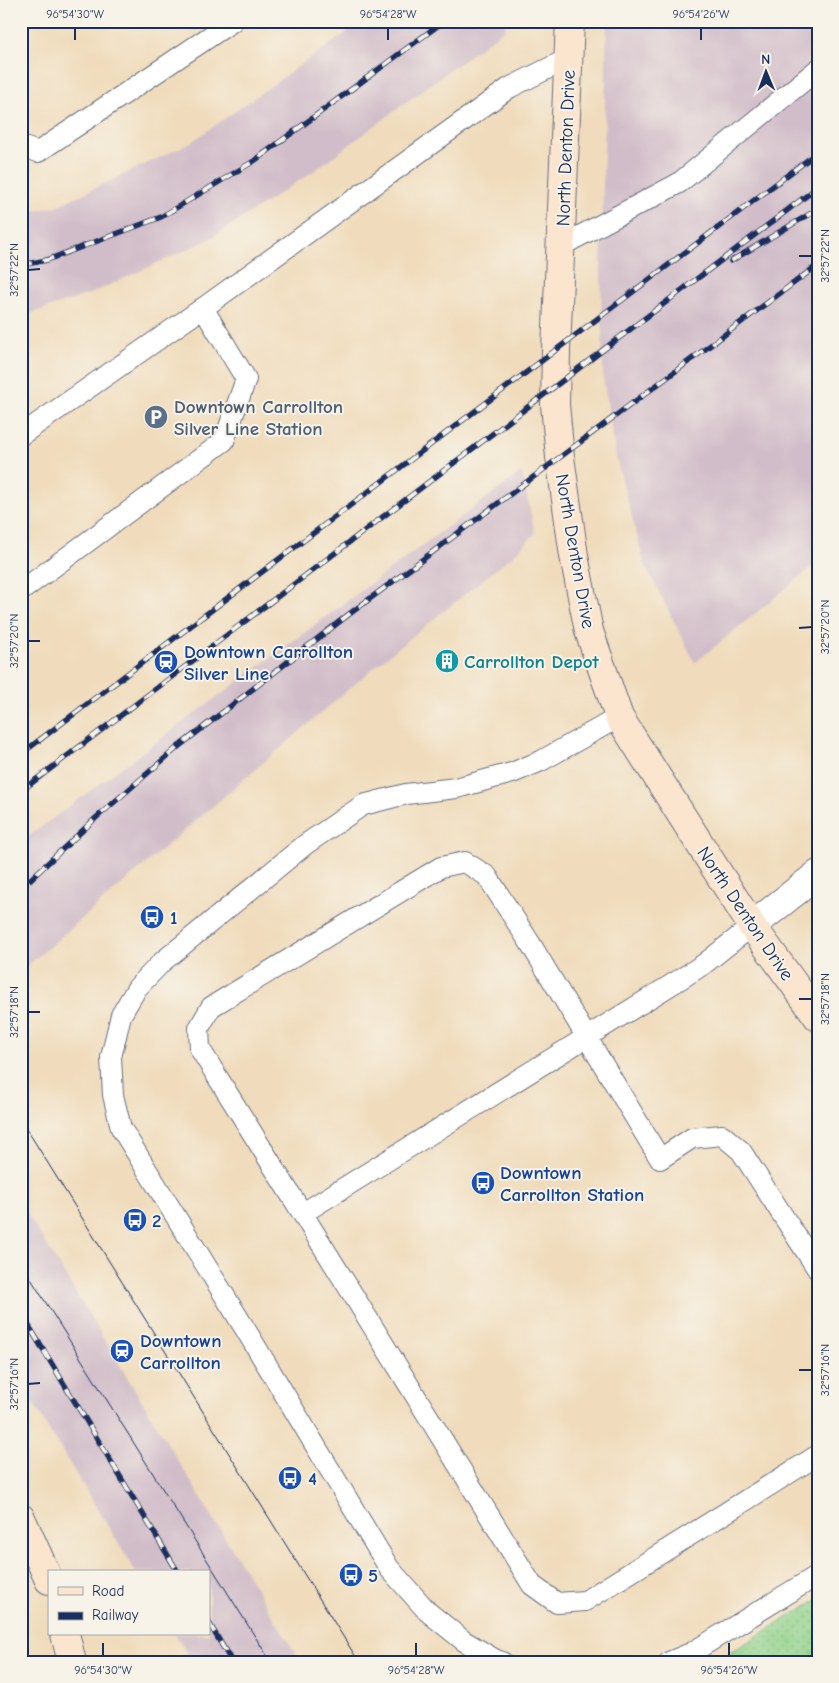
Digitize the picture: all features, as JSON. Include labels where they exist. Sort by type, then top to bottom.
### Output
[{"type":"street","name":"North Denton Drive","points":[[570,21],[555,387],[560,457],[574,556],[589,631],[620,717],[752,926],[818,1017]]},
{"type":"street","points":[[752,926],[818,874]]},
{"type":"street","points":[[21,1518],[28,1545],[48,1578]]},
{"type":"street","points":[[66,1636],[72,1662]]},
{"type":"lane","points":[[21,146],[38,152],[233,21]]},
{"type":"lane","points":[[21,435],[203,308],[509,88],[568,58]]},
{"type":"lane","points":[[561,246],[680,184],[818,69]]},
{"type":"lane","points":[[21,591],[224,441],[246,379],[203,308]]},
{"type":"lane","points":[[502,1662],[464,1641],[428,1612],[389,1568],[121,1128],[113,1095],[112,1057],[121,1015],[137,988],[162,962],[322,832],[364,805],[406,794],[456,788],[512,773],[541,761],[620,717]]},
{"type":"lane","points":[[818,1270],[742,1151],[722,1135],[692,1138],[660,1159],[530,943],[487,876],[465,862],[441,868],[212,1007],[199,1028],[200,1049],[532,1585],[557,1603],[585,1601],[818,1455]]},
{"type":"lane","points":[[303,1213],[704,964],[752,926]]},
{"type":"lane","points":[[668,1662],[691,1653],[818,1575]]},
{"type":"shaded area","points":[[363,21],[505,21],[505,29],[314,171],[210,239],[92,293],[21,317],[21,214],[57,206],[190,143]]},
{"type":"shaded area","points":[[607,21],[818,21],[818,562],[695,663],[644,562],[616,457],[603,377],[601,268]]},
{"type":"shaded area","points":[[522,472],[535,534],[511,557],[377,665],[21,971],[21,842]]},
{"type":"shaded area","points":[[21,1203],[301,1662],[192,1662],[176,1636],[210,1636],[210,1570],[135,1570],[21,1384]]},
{"type":"green space","points":[[818,1599],[818,1662],[715,1662]]},
{"type":"tram line","points":[[21,1120],[359,1662]]},
{"type":"tram line","points":[[21,1263],[271,1662]]},
{"type":"railway","points":[[21,265],[47,260],[161,217],[254,161],[444,21]]},
{"type":"railway","points":[[21,754],[818,152]]},
{"type":"railway","points":[[21,791],[818,187]]},
{"type":"railway","points":[[731,261],[818,209]]},
{"type":"railway","points":[[21,888],[97,817],[178,747],[348,615],[818,265]]},
{"type":"railway","points":[[21,1313],[177,1570]]},
{"type":"railway","points":[[210,1625],[232,1662]]},
{"type":"place","name":"Downtown Carrollton Silver Line Station","points":[[156,417]]},
{"type":"place","name":"Carrollton Depot","points":[[447,661]]},
{"type":"place","name":"Downtown Carrollton Silver Line","points":[[166,662]]},
{"type":"place","name":"1","points":[[152,917]]},
{"type":"place","name":"Downtown Carrollton Station","points":[[483,1183]]},
{"type":"place","name":"2","points":[[135,1220]]},
{"type":"place","name":"Downtown Carrollton","points":[[122,1351]]},
{"type":"place","name":"4","points":[[290,1478]]},
{"type":"place","name":"5","points":[[351,1575]]}]
